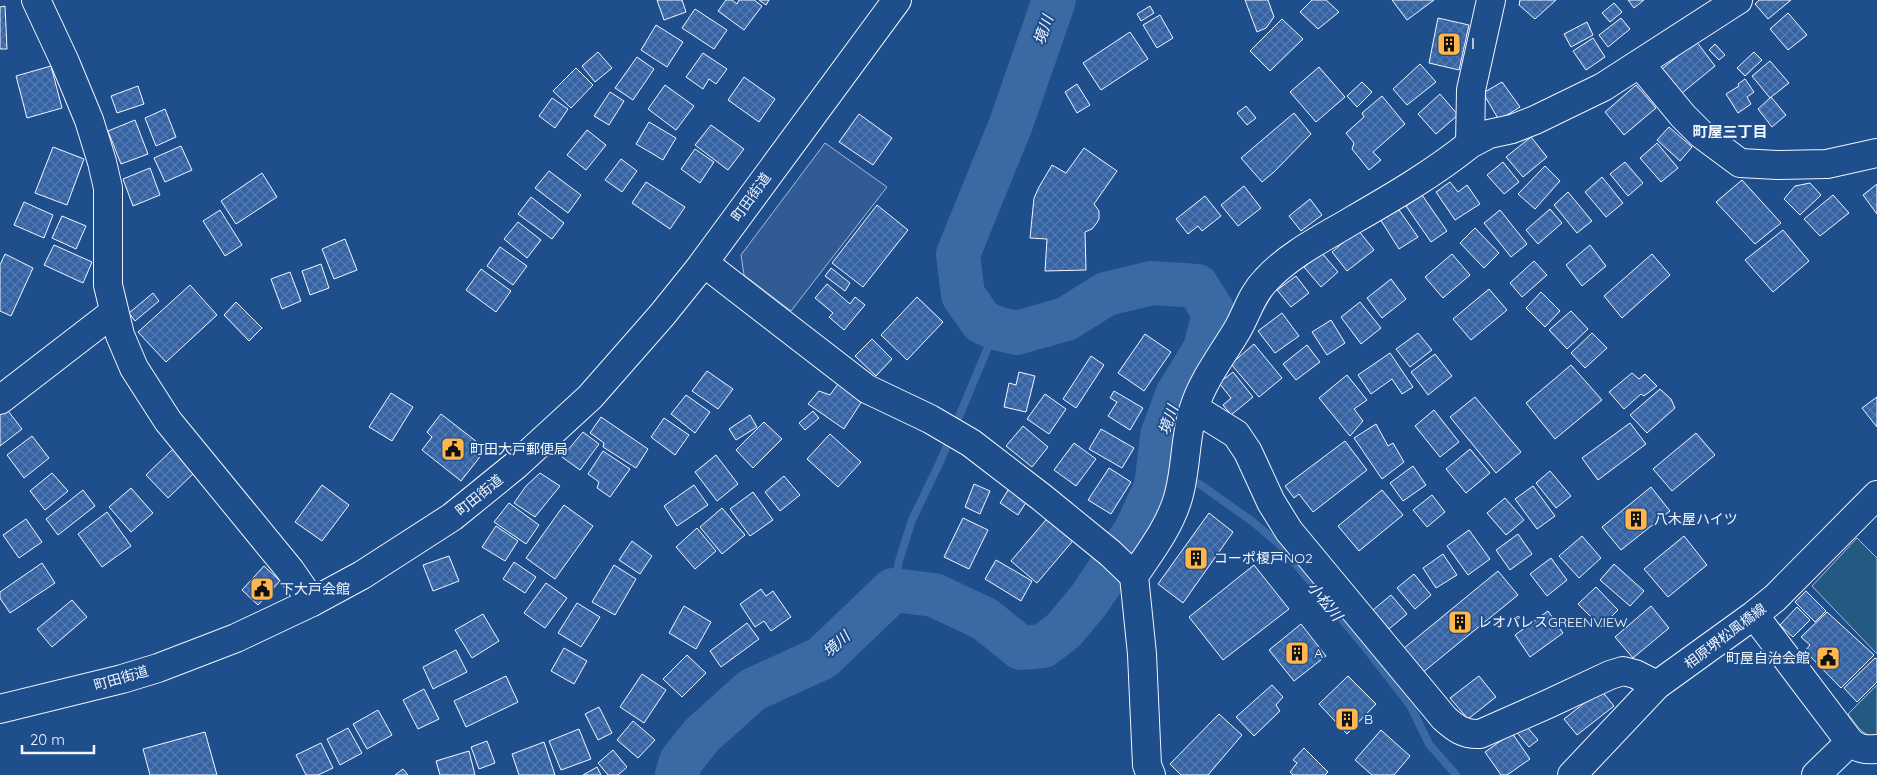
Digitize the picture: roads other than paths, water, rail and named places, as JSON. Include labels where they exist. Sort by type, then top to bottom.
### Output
[{"type":"street","points":[[36,0],[68,70],[102,162],[108,188],[108,285],[120,335],[134,368],[168,421],[290,570],[312,602]]},
{"type":"street","name":"町田街道","points":[[0,709],[122,679],[158,668],[243,635],[312,602],[362,575],[452,517],[542,443],[605,381],[662,315],[704,263],[897,0]]},
{"type":"street","points":[[1470,144],[1471,90],[1491,0]]},
{"type":"street","points":[[1123,566],[1164,530],[1178,499],[1194,408],[1209,375],[1237,330],[1254,293],[1266,279],[1302,250],[1448,162],[1470,144],[1489,134],[1512,130],[1603,87],[1738,0]]},
{"type":"street","points":[[1640,64],[1683,116],[1701,134],[1740,163],[1777,165],[1827,164],[1877,153]]},
{"type":"street","points":[[704,263],[867,389],[930,419],[971,443],[1123,566],[1142,654],[1147,765],[1151,775]]},
{"type":"street","points":[[0,400],[114,312]]},
{"type":"street","points":[[1194,408],[1236,434],[1248,452],[1271,502],[1289,531],[1444,718],[1460,731],[1480,734],[1610,674],[1623,671],[1635,674],[1658,685]]},
{"type":"street","name":"相原堺松風橋線","points":[[1572,775],[1658,685],[1776,598],[1877,495]]},
{"type":"street","points":[[1754,615],[1850,742],[1858,748],[1866,750],[1877,749]]},
{"type":"street","points":[[1816,775],[1850,742]]},
{"type":"waterway","name":"境川","points":[[677,775],[681,761],[702,735],[752,690],[822,658],[893,590],[934,595],[985,619],[1021,648],[1043,646],[1063,631],[1089,600],[1136,530],[1156,487],[1162,436],[1177,395],[1205,349],[1214,313],[1197,286],[1152,283],[1106,294],[1066,319],[1016,333],[982,322],[963,295],[958,254],[1011,124],[1054,0]]},
{"type":"waterway","points":[[893,590],[899,561],[912,520],[940,462],[996,328]]},
{"type":"waterway","name":"小松川","points":[[1159,464],[1177,473]]},
{"type":"waterway","name":"小松川","points":[[1187,478],[1201,485],[1253,522],[1279,544],[1364,646],[1410,705],[1429,744],[1456,775]]},
{"type":"place","name":"Ⅰ","points":[[1449,44]]},
{"type":"place","name":"町田大戸郵便局","points":[[453,449]]},
{"type":"place","name":"八木屋ハイツ","points":[[1636,519]]},
{"type":"place","name":"コーポ榎戸NO2","points":[[1196,558]]},
{"type":"place","name":"下大戸会館","points":[[262,589]]},
{"type":"place","name":"レオパレスGREENVIEW","points":[[1460,622]]},
{"type":"place","name":"A","points":[[1297,653]]},
{"type":"place","name":"町屋自治会館","points":[[1828,658]]},
{"type":"place","name":"B","points":[[1347,719]]},
{"type":"district","name":"町屋三丁目","points":[[1730,131]]}]
